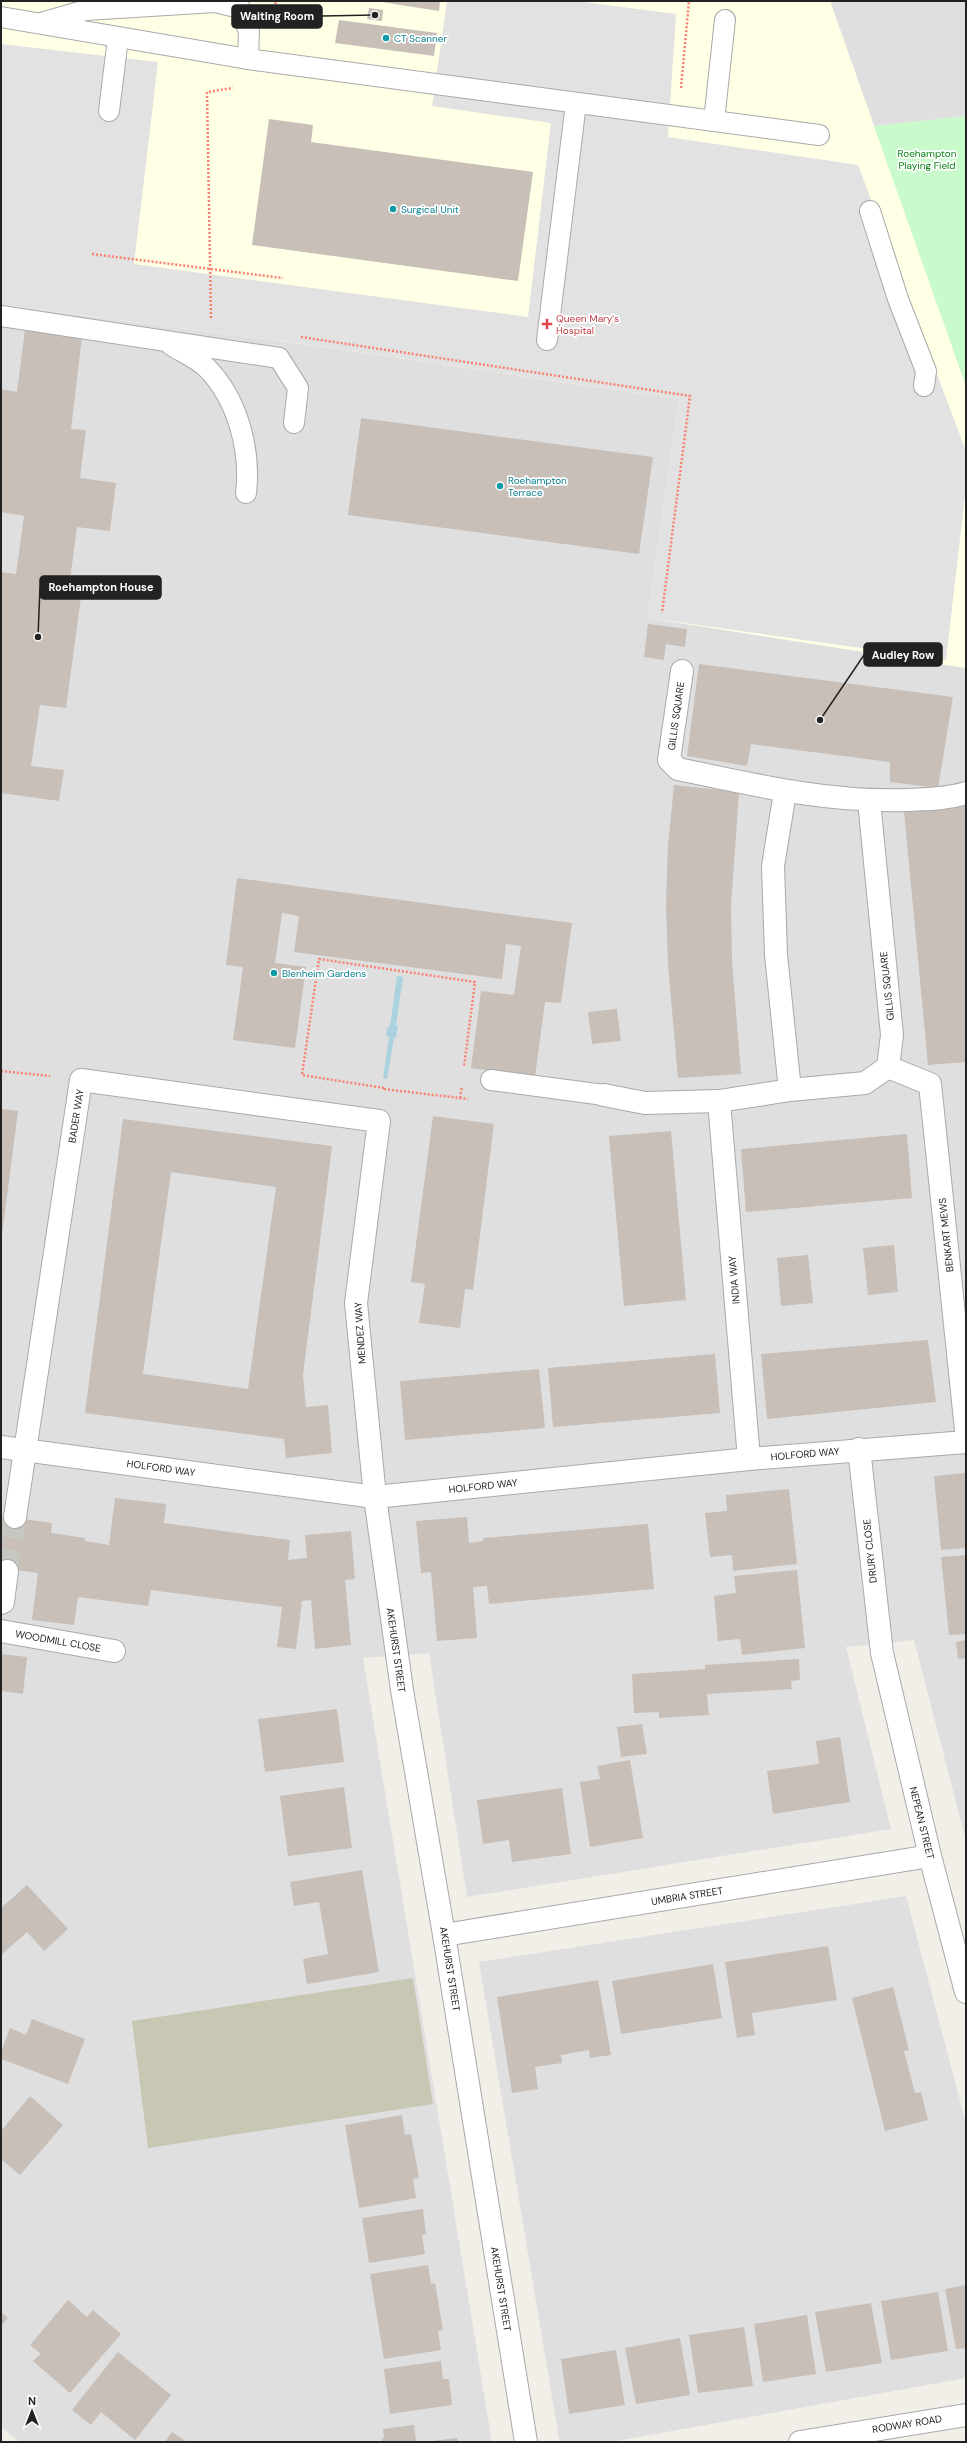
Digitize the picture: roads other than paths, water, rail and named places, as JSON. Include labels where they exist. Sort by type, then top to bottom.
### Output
[{"type":"street","name":"GILLIS SQUARE","points":[[682,671],[669,760],[678,769],[785,792],[869,801],[951,798],[966,793]]},
{"type":"street","points":[[785,792],[773,866],[776,955],[790,1090]]},
{"type":"street","name":"GILLIS SQUARE","points":[[869,801],[892,1035],[888,1067]]},
{"type":"street","points":[[604,1095],[645,1102],[719,1101],[790,1090],[865,1083],[888,1067]]},
{"type":"street","name":"BENKART MEWS","points":[[888,1067],[930,1084],[966,1430]]},
{"type":"street","name":"BADER WAY","points":[[24,1450],[81,1080],[379,1121]]},
{"type":"street","name":"INDIA WAY","points":[[719,1101],[749,1459]]},
{"type":"street","name":"MENDEZ WAY","points":[[375,1497],[356,1303],[379,1121]]},
{"type":"street","name":"HOLFORD WAY","points":[[1,1447],[375,1497],[749,1459],[859,1449],[966,1442]]},
{"type":"street","name":"DRURY CLOSE","points":[[859,1449],[882,1653]]},
{"type":"street","points":[[15,1517],[24,1450]]},
{"type":"street","name":"AKEHURST STREET","points":[[375,1497],[402,1690],[444,1935],[526,2442]]},
{"type":"street","points":[[1,1603],[3,1602],[7,1571]]},
{"type":"street","name":"WOODMILL CLOSE","points":[[1,1631],[114,1651]]},
{"type":"street","name":"NEPEAN STREET","points":[[882,1653],[930,1856],[966,1992]]},
{"type":"street","name":"UMBRIA STREET","points":[[444,1935],[930,1856]]},
{"type":"street","name":"RODWAY ROAD","points":[[800,2442],[966,2415]]},
{"type":"lane","points":[[38,24],[86,10],[215,2],[240,8],[250,32],[248,59]]},
{"type":"lane","points":[[1,17],[248,59],[819,135]]},
{"type":"lane","points":[[714,121],[725,20]]},
{"type":"lane","points":[[109,111],[118,38]]},
{"type":"lane","points":[[547,340],[576,103]]},
{"type":"lane","points":[[870,211],[898,299],[926,371],[924,386]]},
{"type":"lane","points":[[1,316],[279,358],[298,388],[294,423]]},
{"type":"lane","points":[[164,341],[207,367],[228,396],[241,429],[248,473],[246,493]]},
{"type":"lane","points":[[491,1080],[604,1095]]},
{"type":"water","points":[[397,976],[403,977],[396,1026],[398,1026],[396,1038],[394,1038],[387,1079],[383,1078],[389,1037],[386,1036],[388,1026],[390,1026]]},
{"type":"tunnel","points":[[7,1571],[15,1517]]},
{"type":"place","name":"Waiting Room","points":[[375,15]]},
{"type":"place","name":"CT Scanner","points":[[386,38]]},
{"type":"place","name":"Surgical Unit","points":[[393,209]]},
{"type":"place","name":"Queen Mary's Hospital","points":[[547,324]]},
{"type":"place","name":"Roehampton Terrace","points":[[500,486]]},
{"type":"place","name":"Roehampton House","points":[[38,637]]},
{"type":"place","name":"Audley Row","points":[[820,720]]},
{"type":"place","name":"Blenheim Gardens","points":[[274,973]]},
{"type":"park label","name":"Roehampton Playing Field","points":[[927,158]]}]
